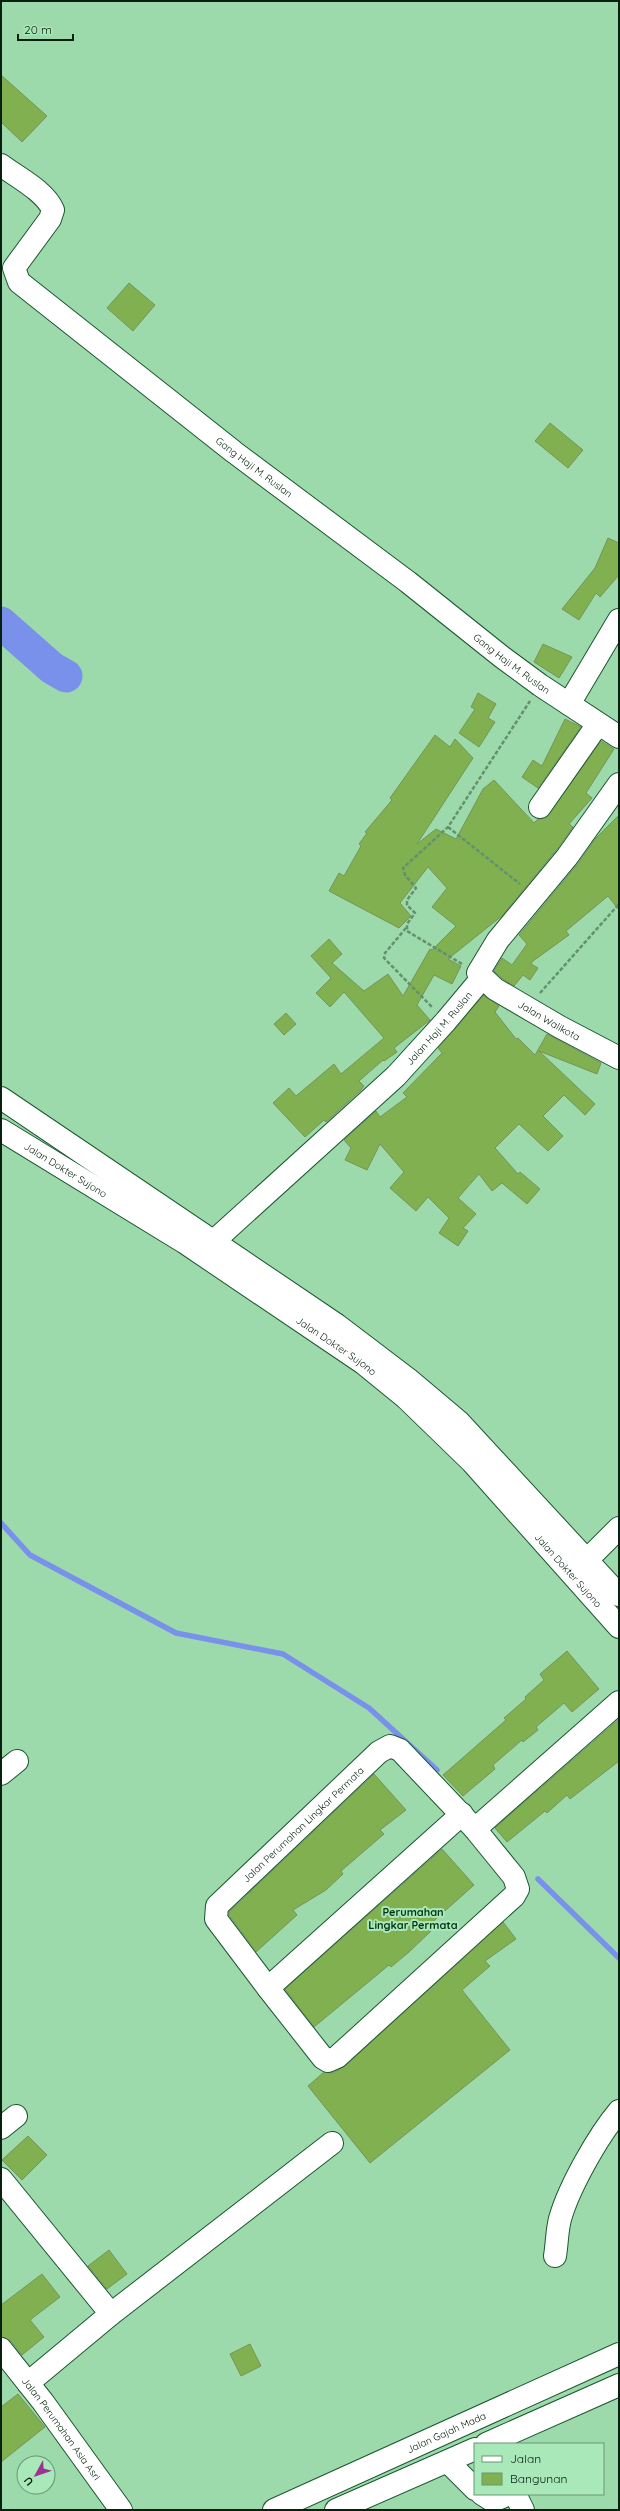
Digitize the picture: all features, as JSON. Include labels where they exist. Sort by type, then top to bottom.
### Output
[{"type":"main road","name":"Gang Haji M. Ruslan","points":[[1,165],[33,188],[50,204],[53,210],[50,219],[14,268],[19,282],[234,452],[408,582],[540,685],[619,737]]},
{"type":"main road","points":[[569,704],[619,620]]},
{"type":"main road","points":[[540,807],[598,724]]},
{"type":"main road","name":"Jalan Haji M. Ruslan","points":[[214,1241],[296,1164],[392,1079],[446,1021],[480,976],[498,940],[596,818],[619,784]]},
{"type":"main road","name":"Jalan Walikota","points":[[480,976],[495,989],[526,1008],[619,1058]]},
{"type":"main road","points":[[1,1098],[342,1329],[408,1379],[453,1428],[588,1559],[618,1593]]},
{"type":"main road","name":"Jalan Dokter Sujono","points":[[1,1130],[184,1242],[326,1337],[406,1398],[453,1428],[619,1627]]},
{"type":"main road","points":[[588,1559],[619,1528]]},
{"type":"main road","points":[[268,1988],[469,1822],[619,1702]]},
{"type":"main road","name":"Jalan Perumahan Lingkar Permata","points":[[390,1746],[400,1750],[469,1822],[514,1877],[518,1885],[516,1892],[508,1902],[337,2057],[328,2061],[323,2058],[216,1919],[218,1906],[379,1752],[390,1746]]},
{"type":"main road","points":[[556,2256],[560,2219],[606,2126],[619,2111]]},
{"type":"main road","points":[[28,2383],[111,2314],[332,2143]]},
{"type":"main road","points":[[1,2179],[111,2314]]},
{"type":"main road","name":"Jalan Perumahan Asia Asri","points":[[1,2349],[28,2383],[121,2510]]},
{"type":"main road","name":"Jalan Gajah Mada","points":[[274,2510],[619,2354]]},
{"type":"main road","points":[[490,2443],[517,2437],[619,2385]]},
{"type":"main road","points":[[464,2423],[474,2446]]},
{"type":"main road","points":[[336,2510],[368,2503],[474,2449]]},
{"type":"main road","points":[[448,2462],[474,2488]]},
{"type":"main road","points":[[516,2495],[523,2510]]},
{"type":"path","points":[[446,1021],[384,960],[385,953],[406,928],[415,913],[407,905],[407,900],[416,888],[406,878],[403,868],[448,827],[540,685]]},
{"type":"path","points":[[448,827],[534,895]]},
{"type":"path","points":[[526,1008],[619,904]]},
{"type":"path","points":[[406,928],[408,932],[480,976]]},
{"type":"building","points":[[1,75],[47,116],[22,142],[1,122]]},
{"type":"building","points":[[129,283],[155,305],[133,331],[107,308]]},
{"type":"building","points":[[550,423],[583,450],[568,468],[535,441]]},
{"type":"building","points":[[608,538],[619,543],[619,575],[600,597],[596,593],[579,620],[562,609],[595,568]]},
{"type":"building","points":[[543,644],[572,657],[559,678],[534,662]]},
{"type":"building","points":[[478,693],[496,704],[488,718],[495,722],[479,747],[459,733],[475,709],[471,707]]},
{"type":"building","points":[[565,719],[581,727],[538,788],[522,777],[533,760],[542,766]]},
{"type":"building","points":[[435,735],[450,747],[455,739],[473,758],[417,844],[436,829],[456,839],[483,789],[494,780],[534,823],[538,819],[546,818],[601,741],[614,749],[586,793],[592,798],[569,824],[573,827],[557,849],[503,915],[448,959],[461,966],[452,984],[434,975],[417,1005],[430,1020],[394,1048],[397,1052],[384,1061],[383,1060],[359,1081],[364,1086],[361,1090],[326,1122],[324,1120],[305,1137],[273,1103],[289,1088],[296,1096],[334,1064],[341,1074],[384,1038],[344,992],[330,1007],[316,993],[331,978],[311,956],[329,939],[342,954],[332,963],[364,991],[388,974],[403,996],[430,949],[432,950],[456,926],[432,907],[447,888],[428,867],[400,903],[411,916],[399,928],[329,891],[339,873],[344,876],[361,846],[359,844],[367,833],[365,832],[392,800],[390,798]]},
{"type":"building","points":[[619,815],[619,910],[608,896],[566,931],[569,935],[533,961],[531,964],[538,968],[530,980],[523,975],[514,986],[503,979],[494,971],[502,958],[512,965],[527,944],[519,935],[577,865],[596,838]]},
{"type":"building","points":[[484,995],[499,1006],[495,1012],[516,1039],[518,1038],[535,1055],[547,1034],[601,1063],[597,1074],[539,1051],[595,1104],[585,1115],[564,1095],[543,1116],[563,1136],[548,1151],[519,1124],[495,1148],[518,1174],[520,1172],[540,1189],[527,1204],[502,1183],[492,1191],[479,1174],[458,1198],[476,1214],[463,1228],[468,1231],[458,1246],[439,1233],[449,1218],[428,1197],[416,1211],[390,1188],[404,1172],[380,1144],[367,1170],[345,1160],[351,1148],[344,1140],[376,1111],[380,1117],[407,1097],[403,1093],[442,1053],[438,1048]]},
{"type":"building","points":[[286,1013],[296,1024],[284,1035],[274,1024]]},
{"type":"building","points":[[567,1651],[599,1689],[572,1712],[564,1703],[536,1727],[538,1730],[523,1742],[522,1740],[493,1765],[495,1769],[463,1796],[443,1775],[506,1720],[504,1718],[526,1699],[525,1697],[544,1680],[540,1674]]},
{"type":"building","points":[[619,1719],[619,1761],[570,1799],[567,1795],[547,1813],[545,1811],[507,1842],[495,1828]]},
{"type":"building","points":[[374,1774],[406,1810],[380,1830],[384,1834],[341,1871],[343,1874],[326,1890],[293,1910],[297,1915],[256,1952],[229,1915],[229,1912]]},
{"type":"building","points":[[442,1849],[474,1885],[428,1926],[432,1930],[409,1952],[391,1967],[389,1965],[314,2027],[285,1989]]},
{"type":"building","points":[[503,1922],[516,1939],[485,1961],[490,1966],[462,1990],[510,2050],[370,2163],[308,2086],[324,2072],[333,2073],[345,2066]]},
{"type":"building","points":[[28,2136],[47,2155],[22,2180],[2,2160]]},
{"type":"building","points":[[109,2250],[127,2274],[107,2289],[88,2266]]},
{"type":"building","points":[[42,2274],[60,2297],[30,2320],[44,2337],[22,2355],[11,2341],[1,2337],[1,2305]]},
{"type":"building","points":[[250,2344],[261,2366],[241,2376],[230,2354]]},
{"type":"building","points":[[18,2394],[45,2427],[1,2462],[1,2407]]},
{"type":"waterway","points":[[1,623],[52,668],[66,676]]},
{"type":"waterway","points":[[1,1523],[30,1555],[176,1633],[283,1654],[369,1708],[437,1770]]},
{"type":"waterway","points":[[538,1879],[619,1958]]},
{"type":"district","name":"Perumahan Lingkar Permata","points":[[413,1918]]}]
